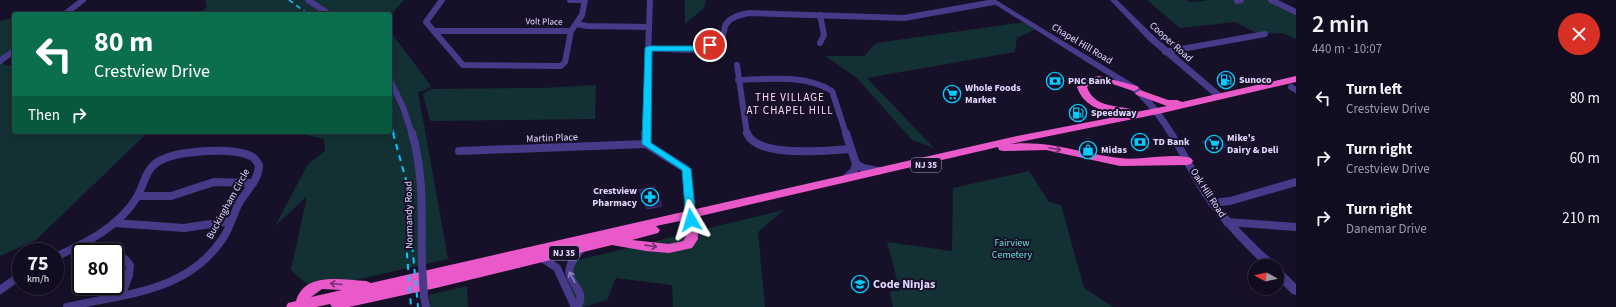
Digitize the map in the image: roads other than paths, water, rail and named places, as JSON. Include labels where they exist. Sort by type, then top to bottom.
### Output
[{"type":"highway","points":[[1160,113],[1110,109],[1090,100],[1082,89],[1086,82],[1094,80],[1107,80],[1137,90],[1167,103],[1186,104]]},
{"type":"highway","name":"NJ 35","points":[[324,307],[613,241],[690,217],[846,178],[1017,139],[1160,113],[1186,104],[1219,96],[1295,85]]},
{"type":"highway","name":"NJ 35","points":[[299,306],[690,217],[1160,113],[1295,85]]},
{"type":"highway","points":[[1002,148],[1028,146],[1045,147],[1133,163],[1165,160],[1187,161]]},
{"type":"highway","points":[[613,241],[677,248],[687,244],[691,240],[690,217]]},
{"type":"street","points":[[68,12],[84,0]]},
{"type":"street","points":[[308,0],[326,12]]},
{"type":"street","points":[[442,0],[426,20],[427,24],[463,65],[561,66],[565,62],[571,31]]},
{"type":"street","points":[[570,0],[585,0],[582,15],[576,24]]},
{"type":"street","points":[[650,0],[646,144],[686,169],[690,217]]},
{"type":"street","name":"Cooper Road","points":[[1113,0],[1165,52],[1219,96]]},
{"type":"street","points":[[1270,0],[1296,12]]},
{"type":"street","points":[[648,48],[693,48],[710,45],[721,38],[730,21],[744,14],[763,13],[909,18],[993,1]]},
{"type":"street","name":"Chapel Hill Road","points":[[993,1],[1137,90],[1160,113]]},
{"type":"street","points":[[820,15],[824,35],[820,43]]},
{"type":"street","name":"Volt Place","points":[[434,31],[571,31],[576,24],[587,26],[649,27]]},
{"type":"street","points":[[1165,52],[1265,34]]},
{"type":"street","points":[[0,61],[12,52]]},
{"type":"street","points":[[737,65],[745,125],[747,135],[752,142],[773,149],[851,149]]},
{"type":"street","points":[[738,80],[813,81],[825,86],[835,96],[856,164],[854,171],[846,178]]},
{"type":"street","name":"Normandy Road","points":[[392,85],[409,124],[416,154],[422,193],[422,265],[426,307]]},
{"type":"street","name":"Oak Hill Road","points":[[1160,113],[1212,203],[1227,222],[1264,259]]},
{"type":"street","name":"Martin Place","points":[[459,151],[646,144]]},
{"type":"street","name":"Buckingham Circle","points":[[83,243],[114,223],[138,196],[146,175],[155,164],[171,156],[189,152],[239,154],[251,156],[257,161],[259,168],[257,177],[241,199],[219,244],[195,270],[167,284],[124,294]]},
{"type":"street","points":[[856,164],[863,168],[878,171]]},
{"type":"street","points":[[138,196],[177,195],[214,182],[253,182]]},
{"type":"street","points":[[1212,203],[1230,201],[1296,182]]},
{"type":"street","points":[[114,223],[191,228],[231,221]]},
{"type":"street","points":[[1227,222],[1296,227]]},
{"type":"street","points":[[542,258],[557,268],[576,307],[580,303],[581,294],[570,275],[569,266],[582,248]]},
{"type":"street","points":[[124,259],[130,265],[129,275],[124,289]]},
{"type":"street","points":[[1284,279],[1296,291]]},
{"type":"street","points":[[0,290],[12,281]]},
{"type":"street","name":"Buckingham Circle","points":[[69,307],[118,295]]},
{"type":"railway","points":[[289,0],[305,12]]},
{"type":"railway","points":[[392,128],[394,134]]},
{"type":"railway","points":[[393,133],[406,180],[418,307]]},
{"type":"railway","points":[[406,241],[411,307]]},
{"type":"place","name":"Sunoco","points":[[1226,80]]},
{"type":"place","name":"PNC Bank","points":[[1055,81]]},
{"type":"place","name":"Whole Foods Market","points":[[952,94]]},
{"type":"place","name":"Speedway","points":[[1078,113]]},
{"type":"place","name":"TD Bank","points":[[1140,142]]},
{"type":"place","name":"Mike's Dairy & Deli","points":[[1214,144]]},
{"type":"place","name":"Midas","points":[[1088,150]]},
{"type":"place","name":"Crestview Pharmacy","points":[[650,197]]},
{"type":"place","name":"Code Ninjas","points":[[860,284]]},
{"type":"district","name":"THE VILLAGE AT CHAPEL HILL","points":[[790,103]]},
{"type":"park label","name":"Fairview Cemetery","points":[[1012,248]]}]
